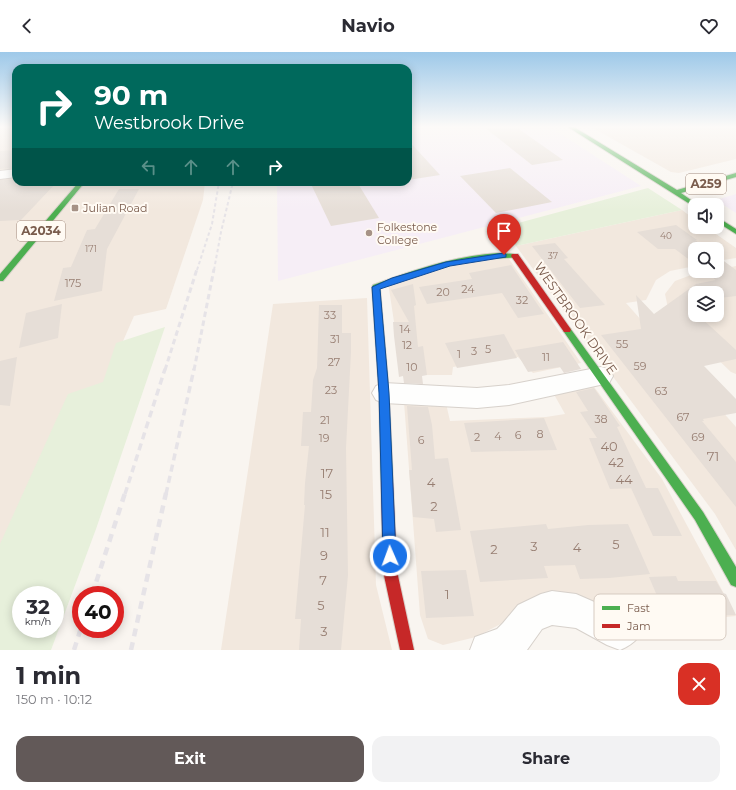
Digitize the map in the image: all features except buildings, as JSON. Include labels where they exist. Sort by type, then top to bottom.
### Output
[{"type":"main road","name":"A259","points":[[616,155],[676,192],[736,175]]},
{"type":"main road","name":"A2034","points":[[0,279],[79,186]]},
{"type":"main road","points":[[676,192],[688,200]]},
{"type":"main road","points":[[724,224],[736,232]]},
{"type":"main road","name":"WESTBROOK DRIVE","points":[[407,650],[390,571],[384,393],[376,287],[449,264],[504,255],[515,256],[699,516],[736,580]]},
{"type":"street","points":[[0,175],[12,174]]},
{"type":"street","points":[[384,393],[477,398],[509,396],[601,376]]},
{"type":"street","points":[[488,650],[507,644],[530,617],[548,610],[571,610],[594,619]]},
{"type":"shaded area","points":[[0,155],[12,155],[12,186],[205,186],[203,200],[166,309],[134,316],[16,586],[12,586],[12,595],[0,622]]},
{"type":"shaded area","name":"Folkestone College","points":[[412,155],[593,155],[641,186],[278,281],[277,186],[412,186]]},
{"type":"shaded area","points":[[641,155],[736,155],[736,159],[679,173],[671,172]]},
{"type":"shaded area","points":[[736,194],[736,213],[724,205],[724,198],[723,198]]},
{"type":"shaded area","points":[[682,210],[688,215],[688,234],[716,234],[736,248],[736,258],[724,260],[724,242],[688,242],[688,267],[670,271],[656,280],[646,300],[626,303],[736,427],[736,550],[715,514],[516,246]]},
{"type":"shaded area","points":[[509,259],[581,363],[533,373],[518,357],[453,367],[452,375],[402,375],[388,282],[455,262]]},
{"type":"shaded area","points":[[736,266],[736,374],[731,372],[678,321],[668,308],[665,294],[675,281],[688,276],[688,278],[724,278],[724,269]]},
{"type":"shaded area","points":[[367,298],[376,585],[392,650],[221,650],[273,304]]},
{"type":"shaded area","points":[[592,384],[662,479],[724,594],[594,594],[594,607],[512,618],[476,637],[443,645],[428,639],[420,615],[404,402],[445,399],[450,421],[546,417],[565,414],[551,389]]},
{"type":"shaded area","points":[[726,597],[736,616],[726,617]]},
{"type":"green space","points":[[648,188],[682,210],[516,246],[503,234],[485,232]]},
{"type":"green space","points":[[165,327],[96,529],[75,586],[72,586],[72,594],[64,615],[64,586],[12,586],[12,638],[55,638],[51,650],[0,650],[0,544],[68,394],[103,382],[116,343]]},
{"type":"railway","points":[[197,270],[212,224],[218,186]]},
{"type":"railway","points":[[214,270],[232,186]]},
{"type":"railway","points":[[165,370],[197,269]]},
{"type":"railway","points":[[194,370],[214,269]]},
{"type":"railway","points":[[125,494],[165,369]]},
{"type":"railway","points":[[166,494],[194,369]]},
{"type":"railway","points":[[95,586],[125,493]]},
{"type":"railway","points":[[131,650],[166,493]]},
{"type":"railway","points":[[74,650],[78,638]]},
{"type":"traffic: fast","points":[[616,155],[676,192],[736,175]]},
{"type":"traffic: fast","points":[[0,279],[79,186]]},
{"type":"traffic: fast","points":[[676,192],[688,200]]},
{"type":"traffic: fast","points":[[724,224],[736,232]]},
{"type":"traffic: fast","points":[[387,482],[384,393],[376,287],[444,264],[480,257],[498,255],[515,256]]},
{"type":"traffic: fast","points":[[567,330],[699,516],[736,580]]},
{"type":"traffic: jam","points":[[515,256],[567,330]]},
{"type":"traffic: jam","points":[[387,482],[390,571],[407,650]]},
{"type":"place","name":"Julian Road","points":[[75,208]]},
{"type":"place","name":"Folkestone College","points":[[369,233]]},
{"type":"route","points":[[390,556],[384,393],[376,287],[449,264],[504,255]]}]
